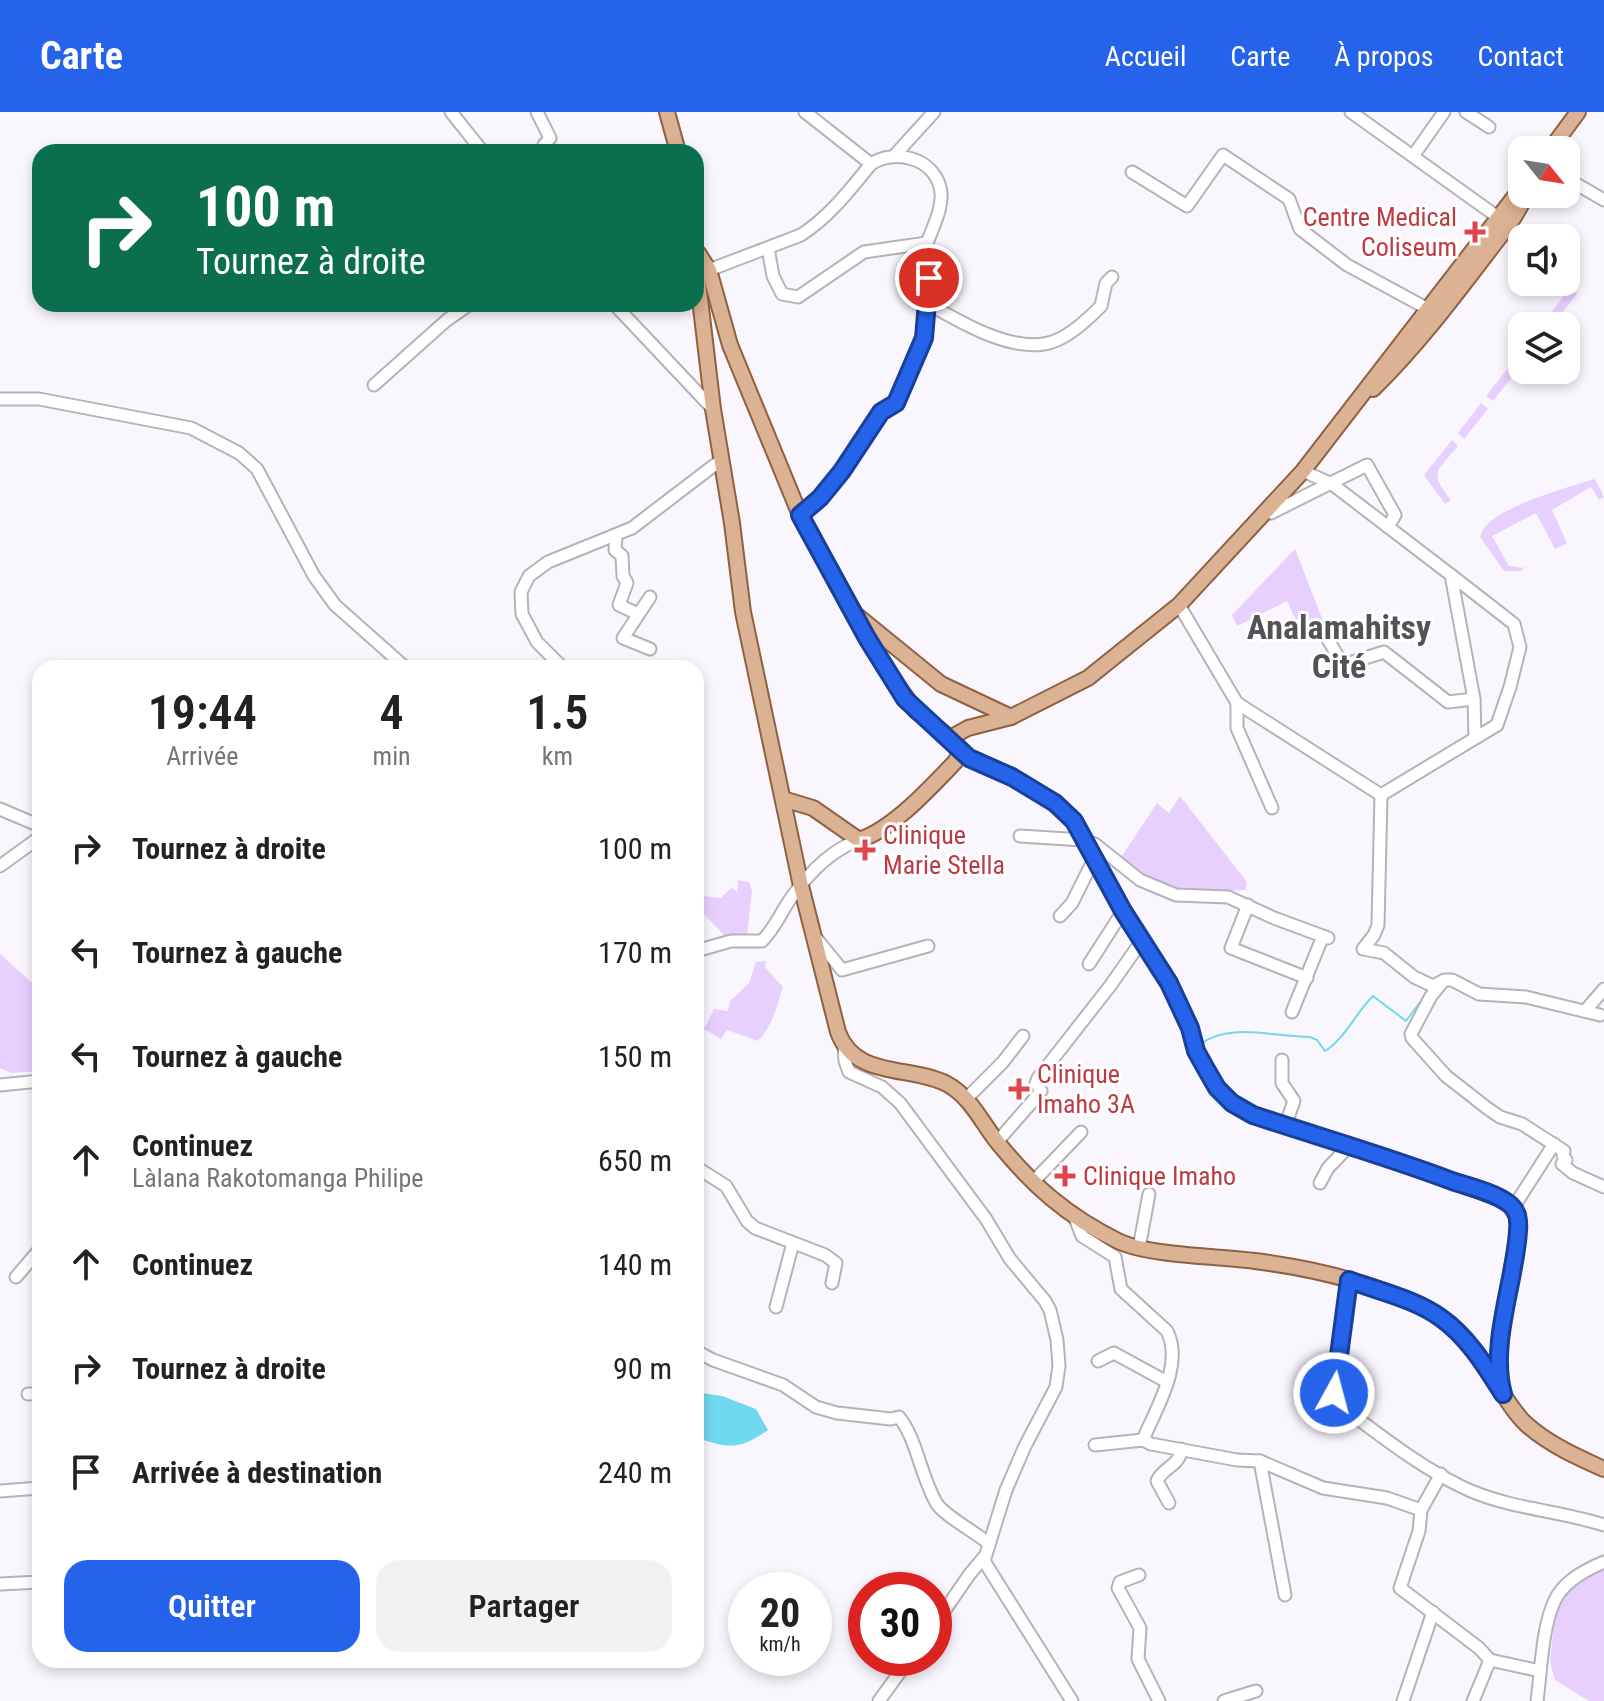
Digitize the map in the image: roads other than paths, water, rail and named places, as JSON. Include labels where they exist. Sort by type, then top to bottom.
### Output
[{"type":"main road","points":[[667,112],[676,144]]},
{"type":"main road","points":[[1560,136],[1578,112]]},
{"type":"main road","points":[[954,743],[968,728],[1011,717],[1101,669],[1179,605],[1303,471],[1508,206]]},
{"type":"main road","points":[[1352,409],[1393,370],[1520,208]]},
{"type":"main road","points":[[704,274],[800,515],[867,638],[905,699],[969,758],[1012,777],[1055,803],[1074,821],[1123,911],[1177,997],[1196,1051],[1217,1088],[1240,1108],[1499,1198],[1518,1215],[1498,1371],[1503,1394]]},
{"type":"main road","points":[[704,304],[717,301]]},
{"type":"main road","points":[[702,312],[743,612],[801,886],[844,1045],[853,1055],[875,1067],[928,1077],[947,1084],[966,1099],[997,1142],[1047,1197],[1075,1218],[1119,1242],[1139,1248],[1258,1261],[1349,1280],[1422,1307],[1440,1317],[1478,1355],[1525,1424],[1562,1449],[1604,1469]]},
{"type":"main road","points":[[704,334],[725,327]]},
{"type":"main road","points":[[855,614],[941,684],[1011,717]]},
{"type":"main road","points":[[783,799],[813,808],[859,840],[879,832],[893,821],[955,762],[959,755],[954,743]]},
{"type":"street","points":[[451,112],[477,144]]},
{"type":"street","points":[[537,112],[550,138],[545,144]]},
{"type":"street","points":[[805,112],[871,164]]},
{"type":"street","points":[[894,156],[934,112]]},
{"type":"street","points":[[1351,112],[1499,218]]},
{"type":"street","points":[[1413,156],[1444,112]]},
{"type":"street","points":[[1466,112],[1489,127]]},
{"type":"street","points":[[1132,172],[1187,206],[1223,155],[1289,199],[1300,229],[1347,265],[1428,309]]},
{"type":"street","points":[[704,272],[801,235],[827,217],[871,164],[879,159],[894,156],[924,164],[933,172],[940,186],[941,199],[927,243],[924,338],[896,403],[881,412],[842,471],[820,498],[800,515]]},
{"type":"street","points":[[1580,186],[1604,200]]},
{"type":"street","points":[[768,248],[773,276],[782,294],[798,297],[864,252],[927,243]]},
{"type":"street","points":[[927,303],[969,327],[1016,342],[1043,344],[1059,339],[1101,306],[1106,283],[1112,277]]},
{"type":"street","points":[[374,385],[458,312]]},
{"type":"street","points":[[622,312],[713,409]]},
{"type":"street","points":[[0,399],[39,399],[191,428],[239,453],[257,469],[314,576],[335,605],[397,660]]},
{"type":"street","points":[[555,660],[537,642],[522,614],[521,592],[529,576],[548,562],[632,528],[721,460]]},
{"type":"street","points":[[1267,509],[1271,513],[1367,465],[1395,515],[1388,527]]},
{"type":"street","points":[[1303,471],[1332,484],[1514,624],[1520,647],[1497,725],[1381,795]]},
{"type":"street","points":[[616,536],[615,550],[622,556],[623,576],[627,583],[619,605],[638,614]]},
{"type":"street","points":[[1451,575],[1474,699],[1475,738]]},
{"type":"street","points":[[650,597],[623,638],[650,649]]},
{"type":"street","points":[[1179,605],[1237,703],[1381,795]]},
{"type":"street","points":[[1323,631],[1343,665],[1384,652],[1448,702],[1474,699]]},
{"type":"street","points":[[1237,703],[1237,728],[1272,808]]},
{"type":"street","points":[[1381,795],[1378,925],[1363,949],[1384,953],[1414,977],[1433,986],[1444,980],[1452,980],[1479,994],[1526,997],[1600,1015]]},
{"type":"street","points":[[0,809],[32,823]]},
{"type":"street","points":[[1020,836],[1083,840],[1095,844],[1140,880],[1176,895],[1228,897],[1326,937],[1292,1012]]},
{"type":"street","points":[[704,949],[731,941],[762,941],[801,886],[839,849],[859,840]]},
{"type":"street","points":[[0,866],[32,843]]},
{"type":"street","points":[[1060,916],[1072,903],[1094,859]]},
{"type":"street","points":[[1248,905],[1231,948],[1307,978]]},
{"type":"street","points":[[1089,964],[1123,911]]},
{"type":"street","points":[[815,937],[842,970],[928,946]]},
{"type":"street","points":[[997,1142],[1041,1091],[1036,1083],[1038,1078],[1143,939]]},
{"type":"street","points":[[1444,980],[1425,1007],[1411,1034],[1412,1038],[1446,1076],[1487,1108],[1500,1117],[1522,1124],[1554,1144],[1564,1151],[1566,1160],[1562,1164],[1573,1173],[1604,1187]]},
{"type":"street","points":[[1585,1011],[1604,989]]},
{"type":"street","points":[[966,1099],[1003,1062],[1023,1036]]},
{"type":"street","points":[[844,1045],[849,1072],[882,1087],[900,1103],[986,1219],[1010,1259],[1045,1301],[1054,1323],[1058,1351],[1056,1387],[1025,1446],[984,1557],[952,1601]]},
{"type":"street","points":[[1282,1060],[1282,1083],[1294,1101],[1285,1126]]},
{"type":"street","points":[[3,1082],[32,1081]]},
{"type":"street","points":[[1033,1182],[1081,1132]]},
{"type":"street","points":[[1513,1208],[1554,1144]]},
{"type":"street","points":[[1320,1183],[1333,1161],[1348,1147]]},
{"type":"street","points":[[704,1172],[726,1186],[747,1221],[755,1228],[825,1255],[836,1263],[832,1283]]},
{"type":"street","points":[[1139,1248],[1149,1194]]},
{"type":"street","points":[[1075,1218],[1082,1236],[1115,1257],[1118,1283],[1126,1296],[1167,1331],[1171,1345],[1171,1374],[1143,1440]]},
{"type":"street","points":[[776,1307],[793,1243]]},
{"type":"street","points":[[16,1277],[32,1258]]},
{"type":"street","points":[[1349,1280],[1334,1399],[1363,1422],[1471,1491],[1604,1525]]},
{"type":"street","points":[[1098,1361],[1114,1353],[1167,1382]]},
{"type":"street","points":[[704,1354],[783,1385],[808,1403],[825,1410],[891,1419],[899,1417],[908,1428],[922,1473],[938,1505],[988,1543]]},
{"type":"street","points":[[1095,1445],[1143,1440],[1237,1460],[1260,1461],[1323,1488],[1387,1498],[1421,1510]]},
{"type":"street","points":[[1169,1503],[1157,1481],[1159,1475],[1177,1461],[1181,1449]]},
{"type":"street","points":[[1260,1461],[1285,1595]]},
{"type":"street","points":[[1441,1474],[1421,1510],[1419,1531],[1400,1588],[1479,1648],[1490,1660],[1540,1671]]},
{"type":"street","points":[[0,1491],[32,1489]]},
{"type":"street","points":[[984,1557],[989,1573],[1072,1701]]},
{"type":"street","points":[[1537,1701],[1555,1601],[1580,1574],[1604,1562]]},
{"type":"street","points":[[1139,1575],[1120,1582],[1118,1588],[1140,1628],[1138,1659],[1159,1701]]},
{"type":"street","points":[[0,1584],[32,1582]]},
{"type":"street","points":[[1403,1701],[1433,1612]]},
{"type":"street","points":[[1473,1701],[1490,1660]]},
{"type":"street","points":[[879,1701],[897,1676]]},
{"type":"street","points":[[1224,1701],[1256,1691]]},
{"type":"water","points":[[704,1393],[722,1396],[756,1409],[768,1430],[741,1444],[716,1444],[704,1440]]},
{"type":"waterway","points":[[1200,1044],[1225,1034],[1253,1032],[1310,1037],[1317,1040],[1325,1051],[1339,1040],[1373,996],[1406,1021],[1430,989]]},
{"type":"place","name":"Centre Medical Coliseum","points":[[1475,232]]},
{"type":"place","name":"Clinique Marie Stella","points":[[865,850]]},
{"type":"place","name":"Clinique Imaho 3A","points":[[1019,1089]]},
{"type":"place","name":"Clinique Imaho","points":[[1065,1176]]},
{"type":"district","name":"Analamahitsy Cité","points":[[1339,646]]}]
